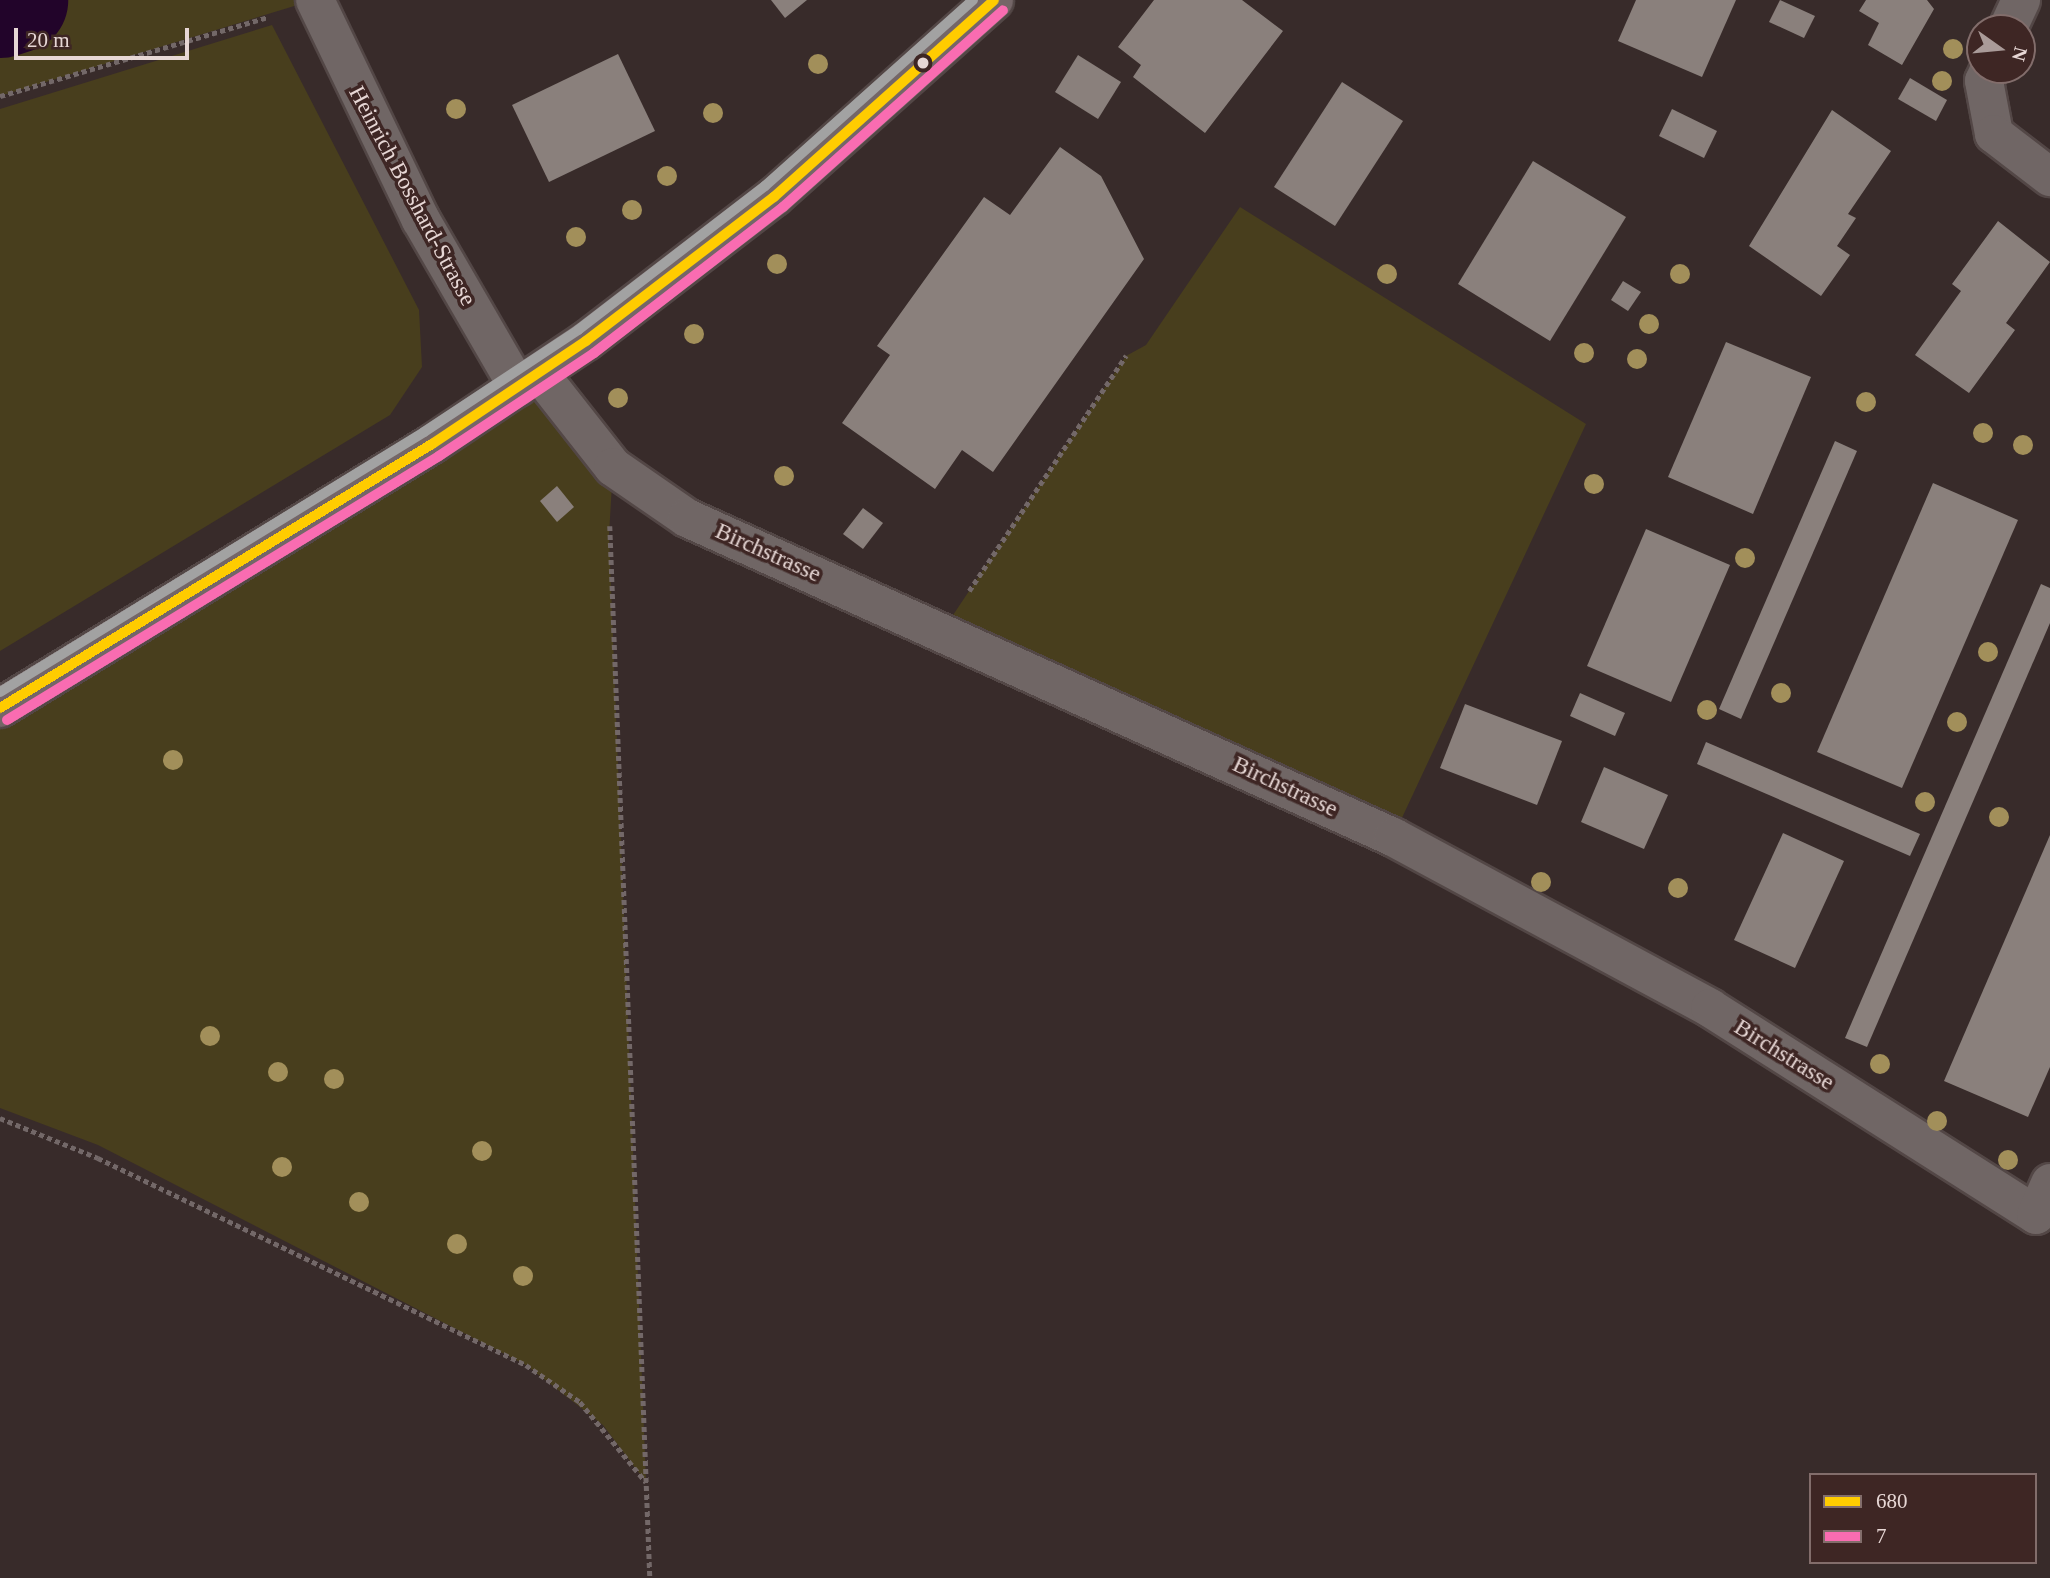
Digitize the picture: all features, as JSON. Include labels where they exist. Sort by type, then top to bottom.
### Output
[{"type":"main road","points":[[0,708],[528,380],[774,197],[994,0]]},
{"type":"street","name":"Heinrich Bosshard-Strasse","points":[[315,0],[421,220],[528,380]]},
{"type":"street","points":[[1985,84],[1994,134],[2050,177]]},
{"type":"street","name":"Birchstrasse","points":[[528,380],[613,467],[687,518],[943,630],[1418,850],[1710,1008],[2043,1199]]},
{"type":"path","points":[[0,96],[278,14]]},
{"type":"path","points":[[943,630],[1126,356]]},
{"type":"path","points":[[613,467],[609,535],[650,1578]]},
{"type":"path","points":[[0,1118],[98,1158],[526,1365],[603,1425],[646,1482]]},
{"type":"shaded area","points":[[0,0],[314,0],[0,96]]},
{"type":"shaded area","points":[[272,25],[419,310],[422,367],[390,415],[0,651],[0,109]]},
{"type":"shaded area","points":[[1240,207],[1586,424],[1393,837],[943,630],[1126,356],[1146,345]]},
{"type":"shaded area","points":[[539,373],[613,467],[609,535],[646,1482],[603,1425],[526,1365],[98,1145],[0,1108],[0,708]]},
{"type":"building","points":[[771,0],[807,0],[785,18]]},
{"type":"building","points":[[1154,0],[1242,0],[1283,31],[1205,133],[1133,77],[1141,65],[1118,47]]},
{"type":"building","points":[[1636,0],[1736,0],[1702,77],[1618,41]]},
{"type":"building","points":[[1780,0],[1815,16],[1804,38],[1769,22]]},
{"type":"building","points":[[1866,0],[1927,0],[1934,9],[1902,65],[1868,45],[1879,23],[1859,11]]},
{"type":"building","points":[[618,54],[655,131],[549,182],[512,105]]},
{"type":"building","points":[[1078,55],[1121,82],[1098,119],[1055,92]]},
{"type":"building","points":[[1910,78],[1947,100],[1936,121],[1898,99]]},
{"type":"building","points":[[1342,82],[1403,121],[1335,226],[1274,187]]},
{"type":"building","points":[[1672,109],[1717,131],[1704,158],[1659,136]]},
{"type":"building","points":[[1832,110],[1891,151],[1848,214],[1856,218],[1837,246],[1850,255],[1821,296],[1749,246]]},
{"type":"building","points":[[1060,147],[1101,176],[1144,259],[993,472],[962,450],[935,489],[842,423],[890,355],[877,346],[984,197],[1010,215]]},
{"type":"building","points":[[1533,161],[1626,217],[1550,341],[1458,284]]},
{"type":"building","points":[[1998,221],[2050,262],[2006,323],[2015,330],[1969,393],[1915,355],[1961,291],[1952,284]]},
{"type":"building","points":[[1623,281],[1641,292],[1628,311],[1611,300]]},
{"type":"building","points":[[1726,342],[1811,377],[1753,514],[1668,477]]},
{"type":"building","points":[[1835,441],[1857,451],[1741,719],[1719,709]]},
{"type":"building","points":[[1933,483],[2018,520],[1902,788],[1817,752]]},
{"type":"building","points":[[557,486],[574,507],[557,522],[540,501]]},
{"type":"building","points":[[863,508],[883,523],[863,549],[843,534]]},
{"type":"building","points":[[1646,529],[1730,565],[1671,702],[1587,666]]},
{"type":"building","points":[[2041,584],[2050,588],[2050,623],[1867,1047],[1845,1038]]},
{"type":"building","points":[[1580,693],[1625,713],[1615,736],[1570,716]]},
{"type":"building","points":[[1465,704],[1562,741],[1537,805],[1440,768]]},
{"type":"building","points":[[1706,742],[1920,834],[1910,856],[1697,764]]},
{"type":"building","points":[[1604,767],[1668,795],[1644,849],[1581,822]]},
{"type":"building","points":[[1783,833],[1844,861],[1795,968],[1734,940]]},
{"type":"building","points":[[2050,835],[2050,1067],[2028,1117],[1944,1081]]},
{"type":"waterway","points":[[0,5],[15,0]]},
{"type":"transit line","points":[[0,692],[424,432],[578,330],[765,186],[973,0]]},
{"type":"transit line","name":"680","points":[[0,708],[432,444],[586,341],[774,197],[994,0]]},
{"type":"transit line","name":"7","points":[[7,720],[439,456],[594,353],[783,207],[1003,10]]}]
